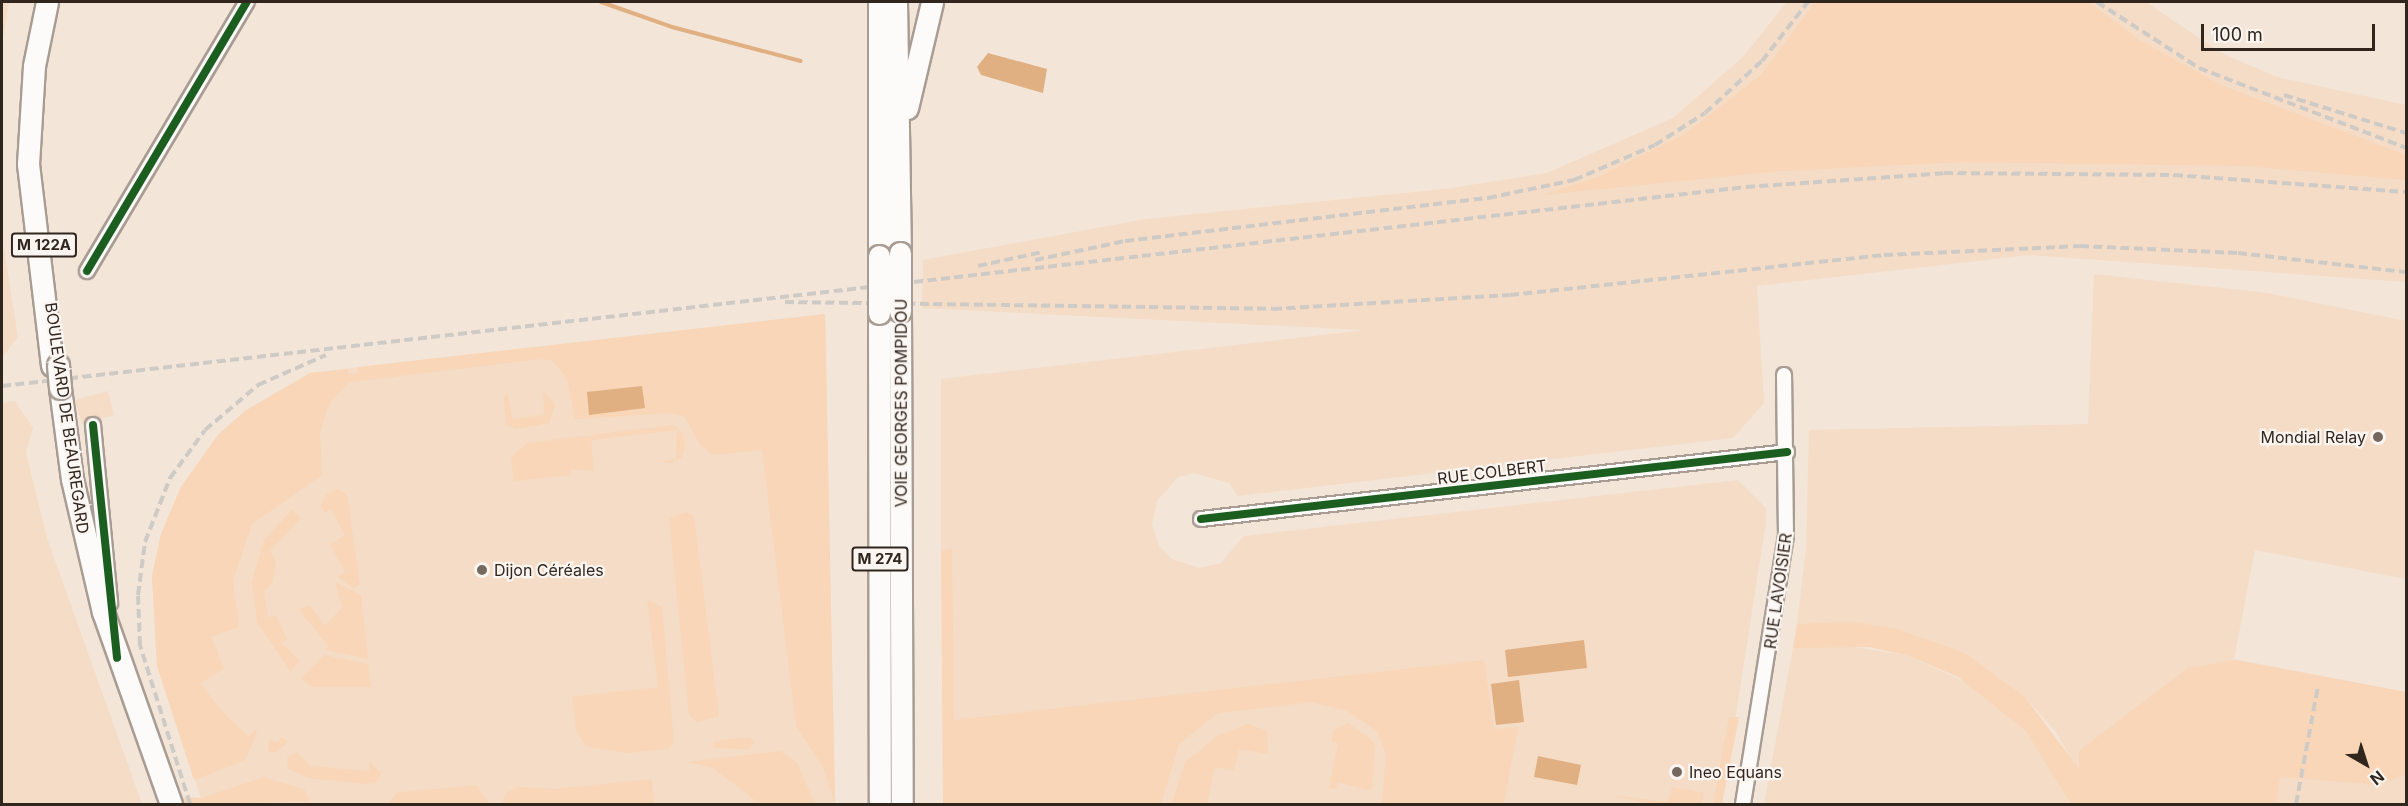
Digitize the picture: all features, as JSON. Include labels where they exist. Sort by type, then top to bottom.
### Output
[{"type":"main road","name":"M 122A","points":[[33,127],[47,2]]},
{"type":"main road","name":"M 122A","points":[[33,127],[54,2]]},
{"type":"main road","name":"VOIE GEORGES POMPIDOU","points":[[879,2],[880,804]]},
{"type":"main road","name":"VOIE GEORGES POMPIDOU","points":[[896,2],[900,223],[902,804]]},
{"type":"main road","points":[[900,223],[910,87],[932,2]]},
{"type":"main road","name":"BOULEVARD DE BEAUREGARD","points":[[33,127],[66,480],[91,596],[158,804]]},
{"type":"main road","name":"BOULEVARD DE BEAUREGARD","points":[[57,388],[85,543],[117,658],[171,804]]},
{"type":"street","points":[[87,271],[247,2]]},
{"type":"street","name":"RUE LAVOISIER","points":[[1743,804],[1781,592],[1788,452],[1784,375]]},
{"type":"street","points":[[93,425],[117,658]]},
{"type":"street","name":"RUE COLBERT","points":[[1201,519],[1788,452]]},
{"type":"shaded area","points":[[2,2],[9,2],[2,45]]},
{"type":"shaded area","points":[[1787,2],[2146,2],[2223,54],[2277,77],[2406,105],[2406,282],[2030,255],[1757,286],[1764,403],[1733,438],[1238,496],[1229,483],[1194,473],[1178,477],[1157,501],[1152,525],[1159,546],[1172,559],[1199,568],[1221,563],[1244,536],[1738,480],[1766,508],[1766,522],[1722,804],[955,804],[951,550],[941,551],[941,379],[1365,330],[922,308],[923,260],[1146,219],[1445,189],[1547,173],[1673,118],[1743,57]]},
{"type":"shaded area","points":[[1815,2],[2089,2],[2141,41],[2223,86],[2406,155],[2406,180],[2245,166],[1962,162],[1781,171],[1542,195],[1600,176],[1685,134],[1762,74]]},
{"type":"shaded area","points":[[988,53],[1047,69],[1043,93],[981,75],[977,67]]},
{"type":"shaded area","points":[[2,237],[18,337],[2,358]]},
{"type":"shaded area","points":[[2094,274],[2268,293],[2406,321],[2406,579],[2255,550],[2234,659],[2406,692],[2406,804],[2097,804],[2056,732],[2025,697],[1965,653],[1797,624],[1806,550],[1809,430],[2088,424]]},
{"type":"shaded area","points":[[825,314],[835,804],[203,804],[157,666],[152,576],[161,534],[181,487],[218,435],[245,411],[310,373]]},
{"type":"shaded area","points":[[825,314],[835,804],[823,767],[796,726],[762,450],[713,455],[700,445],[685,417],[669,413],[575,419],[567,379],[553,361],[541,359],[350,382],[330,402],[320,432],[322,475],[252,524],[233,580],[239,627],[211,637],[224,669],[200,683],[226,716],[249,736],[256,729],[257,733],[245,760],[194,780],[157,666],[152,576],[161,534],[181,487],[218,435],[245,411],[310,373],[348,369],[348,374],[358,373],[358,367]]},
{"type":"shaded area","points":[[642,386],[645,408],[589,415],[587,392]]},
{"type":"shaded area","points":[[108,391],[114,415],[82,424],[75,400]]},
{"type":"shaded area","points":[[543,391],[555,405],[549,423],[516,429],[506,425],[504,397],[508,394],[512,419],[544,415]]},
{"type":"shaded area","points":[[15,401],[33,428],[26,453],[47,538],[142,804],[2,804],[2,403]]},
{"type":"shaded area","points":[[673,425],[682,432],[685,445],[682,457],[671,463],[661,462],[676,459],[677,430],[591,440],[594,471],[571,469],[571,475],[514,481],[511,457],[528,443]]},
{"type":"shaded area","points":[[338,489],[347,495],[360,584],[354,589],[338,577],[345,571],[330,545],[345,535],[331,510],[324,513],[321,506],[326,494]]},
{"type":"shaded area","points":[[292,510],[301,518],[270,551],[276,561],[272,584],[264,590],[268,617],[276,616],[287,639],[282,643],[299,661],[291,672],[257,622],[252,582],[264,540]]},
{"type":"shaded area","points":[[686,512],[694,516],[719,716],[697,722],[689,715],[669,518]]},
{"type":"shaded area","points":[[952,549],[954,720],[1484,660],[1494,729],[1518,727],[1504,804],[1382,804],[1386,754],[1377,731],[1347,711],[1312,702],[1218,713],[1179,744],[1161,804],[943,804],[941,551]]},
{"type":"shaded area","points":[[335,582],[361,595],[368,659],[326,650],[328,645],[301,613],[300,609],[310,605],[325,626],[342,607]]},
{"type":"shaded area","points":[[647,599],[662,607],[674,743],[668,749],[625,753],[586,746],[576,730],[572,697],[658,687]]},
{"type":"shaded area","points":[[1850,622],[1894,628],[1965,653],[2025,697],[2079,769],[2079,751],[2188,668],[2234,660],[2406,692],[2406,774],[2379,785],[2280,777],[2276,804],[2071,804],[2025,730],[1958,677],[1907,655],[1869,647],[1793,648],[1797,624]]},
{"type":"shaded area","points":[[1584,640],[1587,668],[1508,677],[1505,650]]},
{"type":"shaded area","points":[[1839,645],[1907,655],[1973,686],[2025,730],[2071,804],[1764,804],[1793,648]]},
{"type":"shaded area","points":[[324,655],[368,664],[371,687],[313,687],[301,679]]},
{"type":"shaded area","points":[[1519,680],[1524,722],[1496,725],[1491,684]]},
{"type":"shaded area","points":[[1729,717],[1739,717],[1722,804],[1713,804]]},
{"type":"shaded area","points":[[1348,723],[1375,743],[1372,788],[1367,790],[1338,782],[1336,789],[1329,788],[1338,743],[1331,741],[1334,730]]},
{"type":"shaded area","points":[[1248,724],[1267,731],[1268,754],[1239,749],[1234,770],[1215,767],[1207,804],[1172,804],[1185,762],[1219,735]]},
{"type":"shaded area","points":[[281,737],[288,742],[275,753],[268,751],[269,739],[277,743]]},
{"type":"shaded area","points":[[749,737],[755,742],[749,749],[712,748],[716,741]]},
{"type":"shaded area","points":[[780,751],[797,763],[815,804],[760,804],[713,768],[687,762]]},
{"type":"shaded area","points":[[297,752],[310,766],[369,771],[369,761],[381,773],[377,782],[366,784],[309,778],[288,769],[287,758]]},
{"type":"shaded area","points":[[1538,756],[1581,765],[1577,785],[1534,777]]},
{"type":"shaded area","points":[[264,777],[305,790],[309,801],[178,804],[185,797],[201,798]]},
{"type":"shaded area","points":[[651,779],[655,804],[502,804],[506,793],[517,787],[555,789]]},
{"type":"shaded area","points":[[476,785],[490,804],[388,804],[396,793]]},
{"type":"shaded area","points":[[1672,787],[1704,793],[1701,804],[1653,804],[1608,795],[1668,802]]},
{"type":"waterway","points":[[601,2],[672,27],[801,61]]},
{"type":"railway","points":[[1035,260],[1125,241],[1488,198],[1574,180],[1655,145],[1705,113],[1762,61],[1808,2]]},
{"type":"railway","points":[[2097,2],[2199,68],[2406,148]]},
{"type":"railway","points":[[2284,95],[2406,133]]},
{"type":"railway","points":[[2,386],[1746,187],[1944,173],[2174,175],[2406,192]]},
{"type":"railway","points":[[785,302],[1273,309],[1510,295],[1884,255],[2080,246],[2238,253],[2406,272]]},
{"type":"railway","points":[[978,266],[1042,252]]},
{"type":"railway","points":[[190,804],[140,645],[138,595],[145,542],[170,478],[205,430],[258,385],[326,355]]},
{"type":"railway","points":[[2296,804],[2318,687]]},
{"type":"cycle path","points":[[87,271],[247,2]]},
{"type":"cycle path","points":[[93,425],[117,658]]},
{"type":"cycle path","points":[[1201,519],[1787,452]]},
{"type":"place","name":"Mondial Relay","points":[[2378,437]]},
{"type":"place","name":"Dijon Céréales","points":[[482,570]]},
{"type":"place","name":"Ineo Equans","points":[[1677,772]]}]
